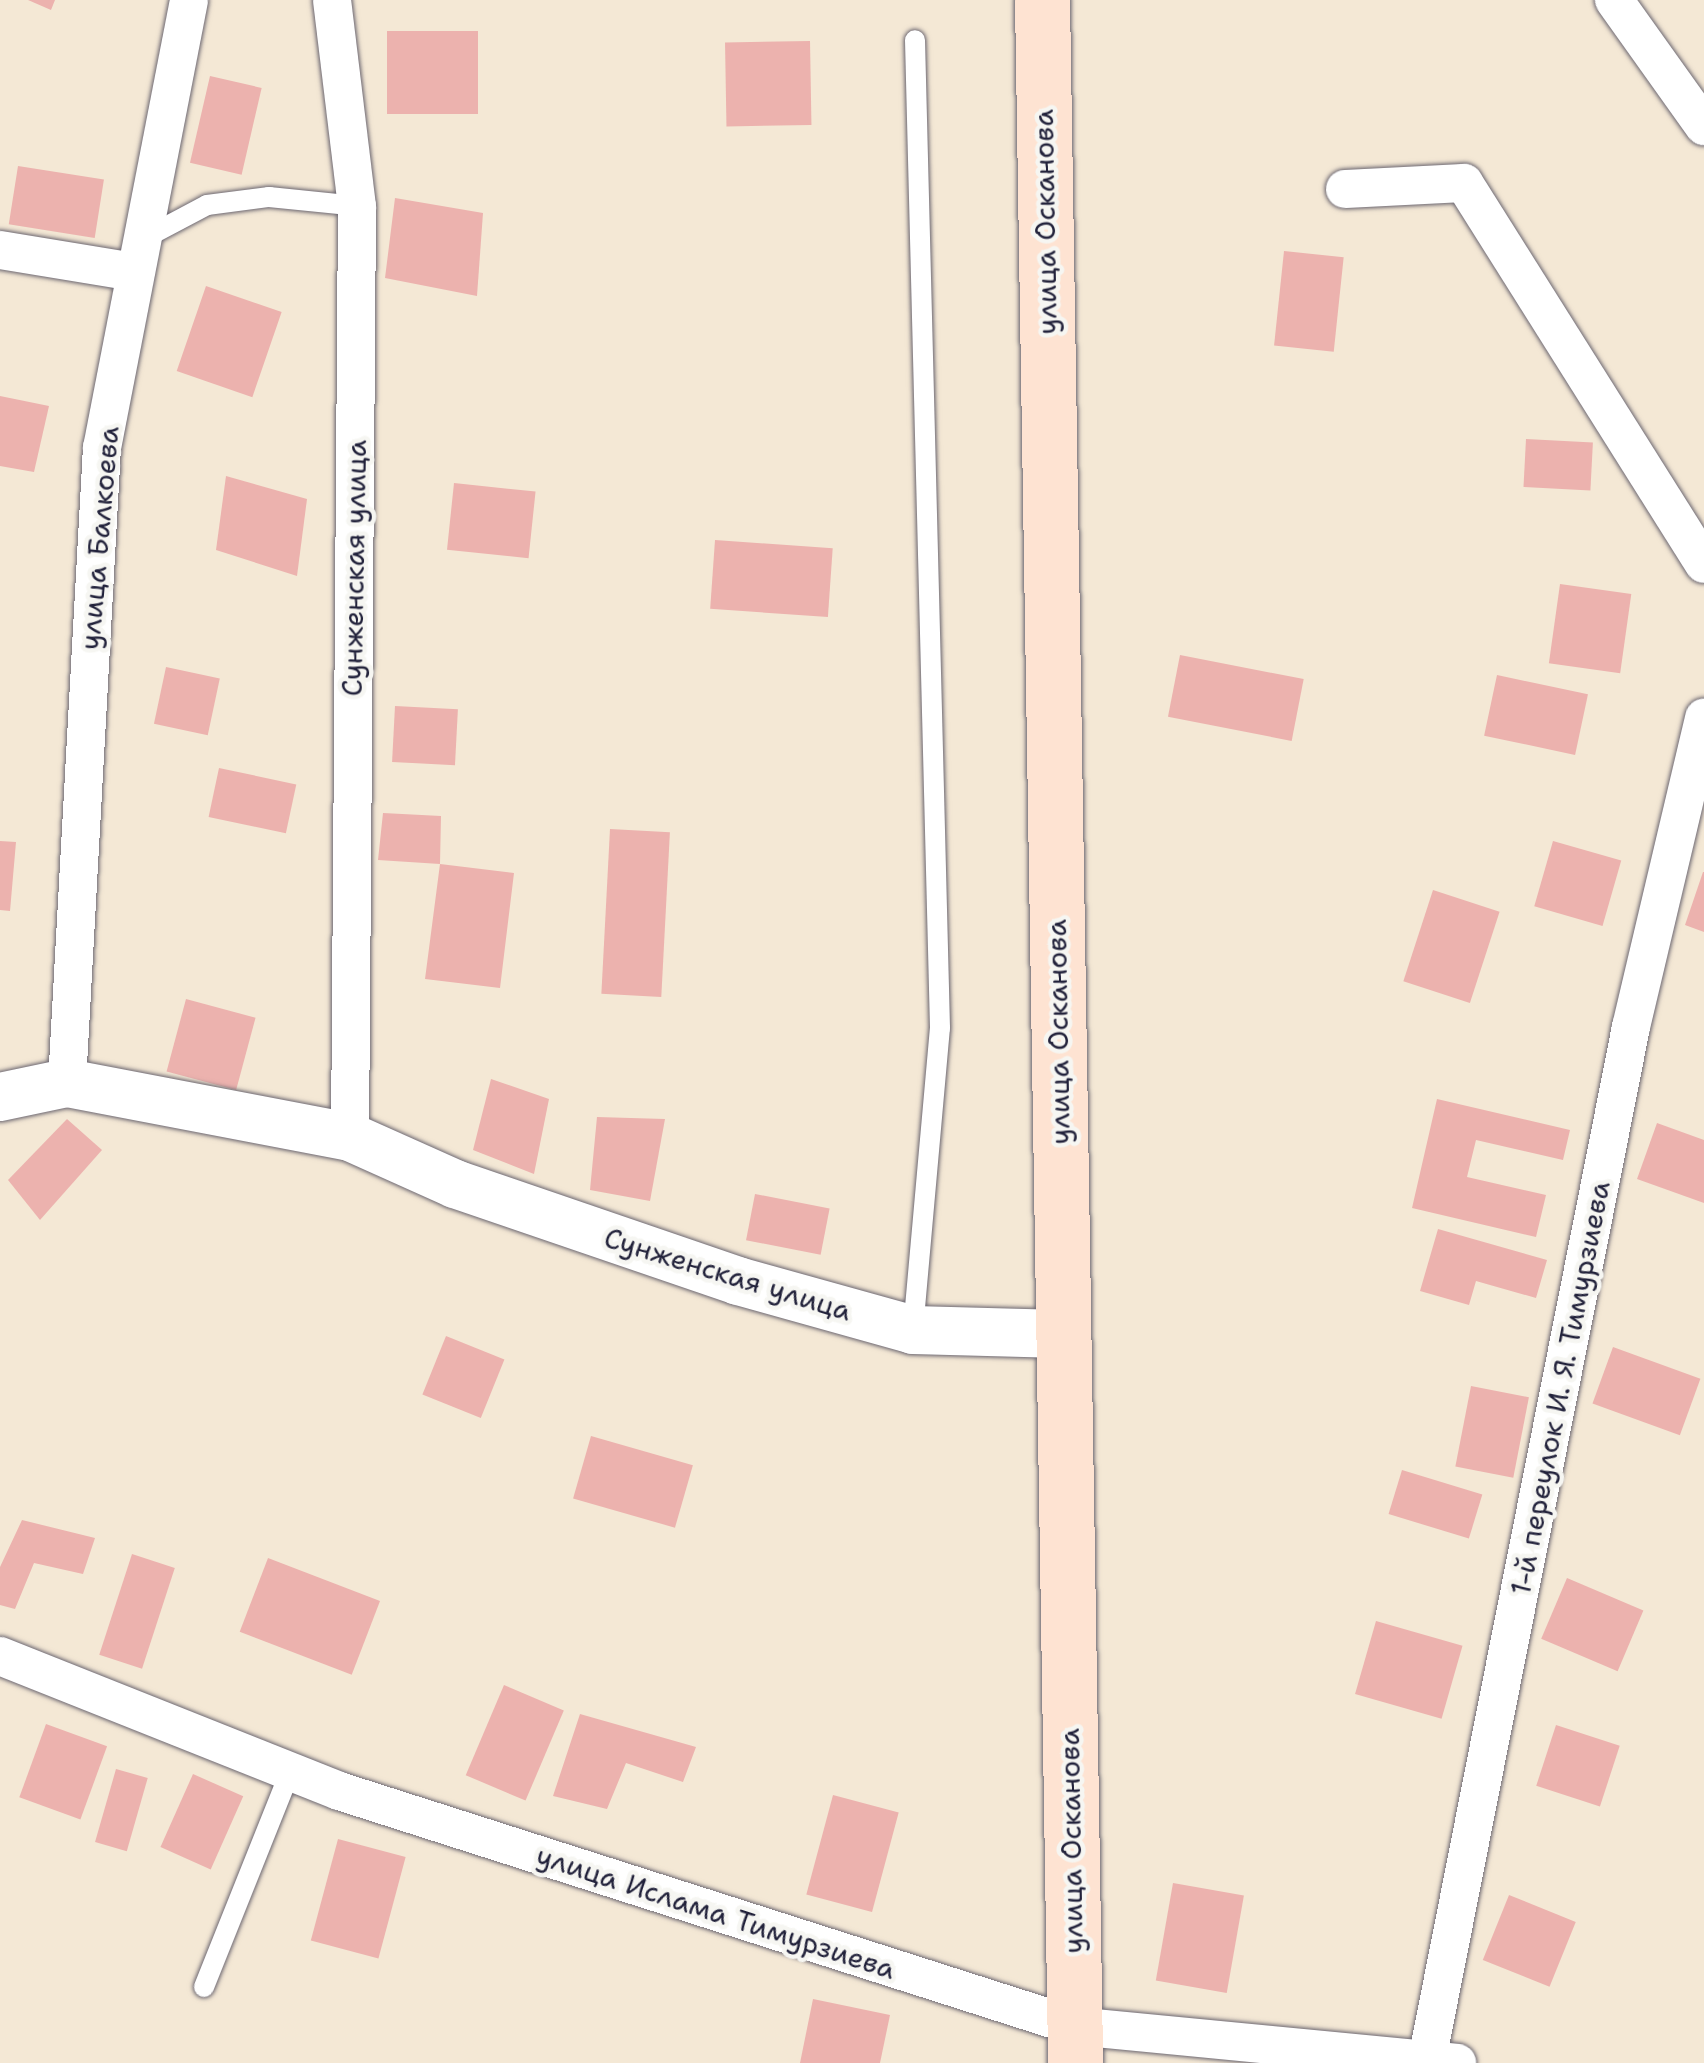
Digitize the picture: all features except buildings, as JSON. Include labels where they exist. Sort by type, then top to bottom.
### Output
[{"type":"main road","name":"улица Осканова","points":[[1042,0],[1074,2044]]},
{"type":"street","name":"улица Балкоева","points":[[67,1083],[102,448],[189,0]]},
{"type":"street","name":"Сунженская улица","points":[[332,0],[357,206],[350,1137]]},
{"type":"street","points":[[1614,0],[1704,126]]},
{"type":"street","points":[[1345,189],[1464,183],[1704,564]]},
{"type":"street","points":[[0,250],[138,256]]},
{"type":"street","name":"1-й переулок И. Я. Тимурзиева","points":[[1442,2062],[1631,1027],[1704,718]]},
{"type":"street","name":"Сунженская улица","points":[[0,1097],[67,1083],[350,1137],[455,1184],[719,1275],[912,1330],[1062,1334]]},
{"type":"street","name":"улица Ислама Тимурзиева","points":[[0,1656],[290,1772],[1074,2044],[1442,2062]]},
{"type":"lane","points":[[912,1330],[940,1028],[915,40]]},
{"type":"lane","points":[[138,256],[207,206],[269,197],[357,206]]},
{"type":"lane","points":[[204,1987],[290,1772]]}]
